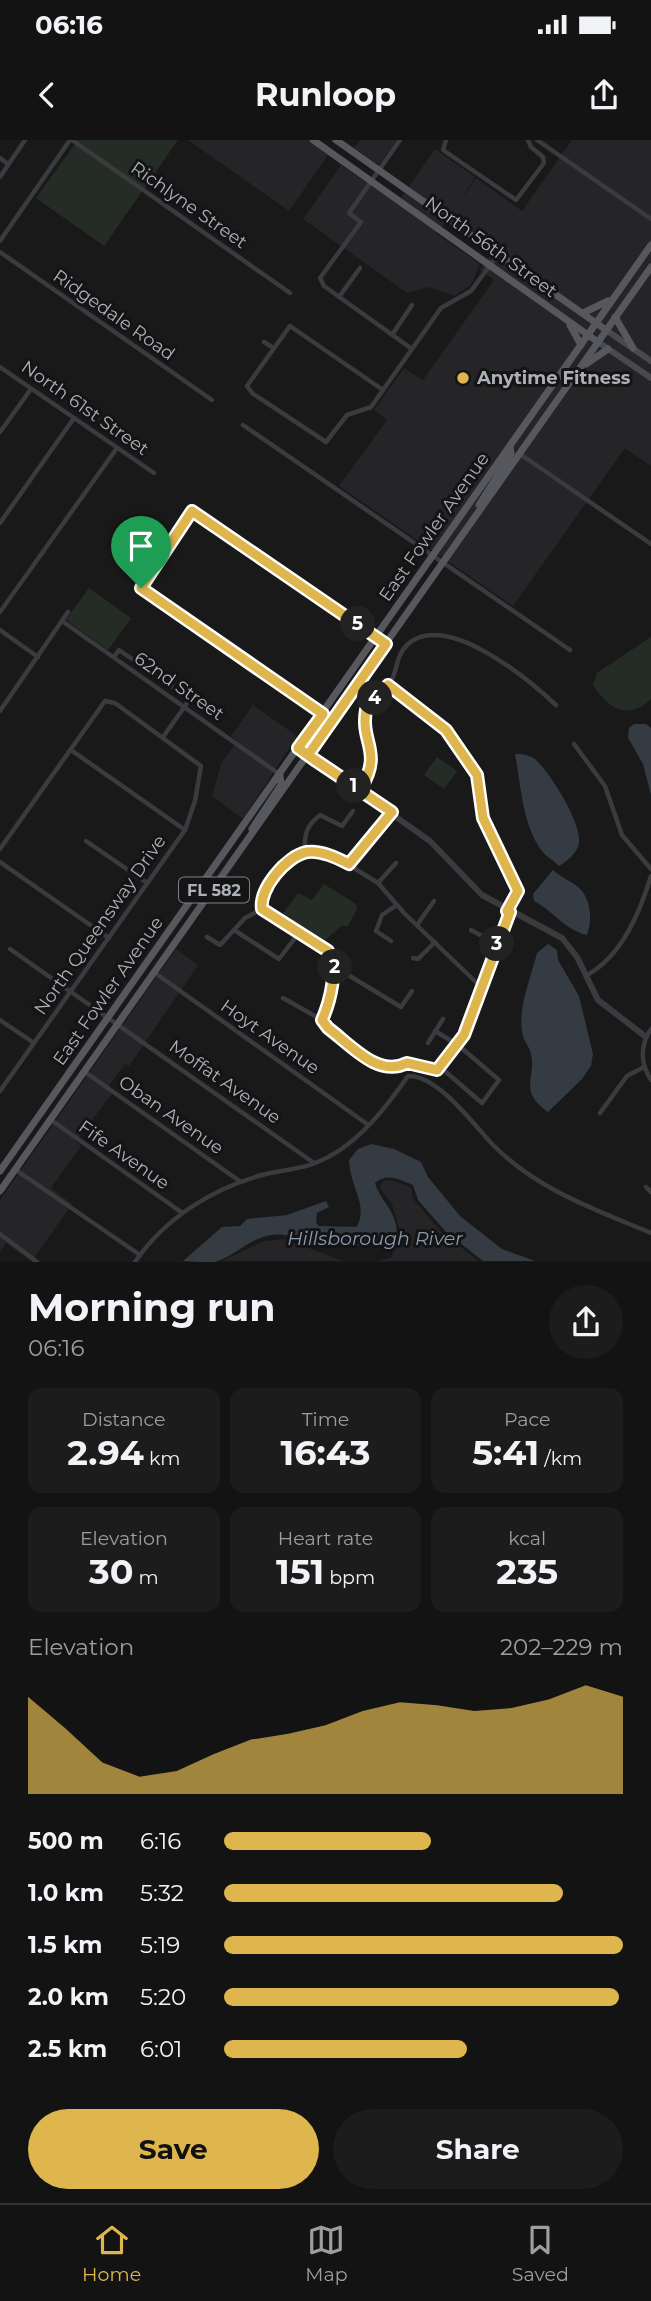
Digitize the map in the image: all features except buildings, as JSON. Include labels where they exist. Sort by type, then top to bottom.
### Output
[{"type":"main road","name":"North 56th Street","points":[[313,140],[651,378]]},
{"type":"main road","name":"North 56th Street","points":[[336,140],[651,361]]},
{"type":"main road","name":"East Fowler Avenue","points":[[0,1171],[651,244]]},
{"type":"main road","name":"East Fowler Avenue","points":[[0,1191],[651,267]]},
{"type":"main road","points":[[583,313],[591,312],[615,296]]},
{"type":"main road","points":[[615,317],[633,348]]},
{"type":"main road","points":[[568,322],[581,345]]},
{"type":"main road","points":[[580,369],[608,349]]},
{"type":"main road","points":[[480,509],[479,504],[511,454],[510,446]]},
{"type":"main road","points":[[235,860],[281,785],[280,774]]},
{"type":"street","points":[[0,177],[25,140]]},
{"type":"street","points":[[0,241],[71,140]]},
{"type":"street","name":"Richlyne Street","points":[[71,140],[290,293]]},
{"type":"street","points":[[346,147],[352,140]]},
{"type":"street","points":[[400,140],[349,213],[361,222],[320,278],[324,286],[339,298],[412,349]]},
{"type":"street","points":[[446,140],[443,150],[516,200],[544,163],[543,157],[531,147],[528,140]]},
{"type":"street","points":[[537,140],[651,219]]},
{"type":"street","points":[[0,158],[8,164]]},
{"type":"street","name":"Ridgedale Road","points":[[0,252],[212,401]]},
{"type":"street","points":[[383,390],[294,327],[285,329],[248,382],[249,390],[321,441],[328,440],[347,415],[371,407],[412,349],[441,307],[471,291],[499,253]]},
{"type":"street","points":[[339,298],[360,268]]},
{"type":"street","points":[[392,335],[412,305]]},
{"type":"street","points":[[264,342],[272,347]]},
{"type":"street","name":"North 61st Street","points":[[0,367],[153,473]]},
{"type":"street","points":[[0,432],[31,388]]},
{"type":"street","points":[[0,523],[74,418]]},
{"type":"street","points":[[243,425],[570,650]]},
{"type":"street","points":[[0,612],[117,447]]},
{"type":"street","points":[[520,454],[651,544]]},
{"type":"street","points":[[323,714],[141,588],[192,511],[386,644]]},
{"type":"street","points":[[0,710],[2,703],[38,657],[68,612]]},
{"type":"street","name":"62nd Street","points":[[62,621],[280,774]]},
{"type":"street","points":[[0,630],[38,657]]},
{"type":"street","points":[[360,790],[371,767],[373,753],[366,710],[388,685],[398,658],[408,644],[422,636],[438,634],[516,670],[556,705]]},
{"type":"street","points":[[0,849],[101,705],[110,701],[163,737],[190,699],[119,650],[114,657]]},
{"type":"street","points":[[283,998],[322,1020],[382,1068],[397,1068],[407,1063],[437,1070],[458,1045],[518,891],[483,818],[477,775],[446,730],[388,685]]},
{"type":"street","name":"North Queensway Drive","points":[[0,1091],[185,830],[195,801],[201,766],[163,737]]},
{"type":"street","points":[[574,744],[605,786],[622,835],[651,869]]},
{"type":"street","points":[[298,748],[430,841],[482,895],[562,938],[577,957],[592,990],[604,1007],[646,1037]]},
{"type":"street","points":[[71,750],[185,830]]},
{"type":"street","points":[[305,852],[305,831],[312,821],[320,815],[342,826],[353,811]]},
{"type":"street","points":[[349,864],[392,812]]},
{"type":"street","points":[[86,841],[147,883]]},
{"type":"street","points":[[262,909],[261,898],[267,887],[280,871],[305,852],[336,857],[378,883],[416,926],[481,987]]},
{"type":"street","points":[[0,862],[109,938]]},
{"type":"street","points":[[378,883],[396,863]]},
{"type":"street","points":[[587,975],[599,968],[638,915],[651,876]]},
{"type":"street","points":[[416,926],[434,901]]},
{"type":"street","points":[[391,941],[376,931],[382,915],[397,905]]},
{"type":"street","points":[[207,937],[220,945],[245,918],[262,909]]},
{"type":"street","points":[[262,909],[328,951],[335,967],[401,1007],[412,991]]},
{"type":"street","points":[[234,930],[279,959],[298,934]]},
{"type":"street","points":[[471,930],[497,944]]},
{"type":"street","points":[[413,958],[418,959],[435,942]]},
{"type":"street","name":"Moffat Avenue","points":[[10,949],[315,1164]]},
{"type":"street","points":[[322,1020],[330,1002],[329,989],[335,967]]},
{"type":"street","name":"Hoyt Avenue","points":[[155,973],[368,1124]]},
{"type":"street","points":[[428,1043],[443,1019]]},
{"type":"street","points":[[0,1020],[34,1043]]},
{"type":"street","points":[[651,1029],[642,1052],[644,1067],[651,1080]]},
{"type":"street","points":[[435,1031],[458,1045],[499,1080],[482,1103],[440,1068]]},
{"type":"street","points":[[600,1113],[627,1076],[644,1067]]},
{"type":"street","name":"Oban Avenue","points":[[85,1072],[240,1182]]},
{"type":"street","points":[[135,1262],[181,1213],[240,1182],[315,1164],[345,1147],[391,1101],[408,1076],[418,1075],[460,1107],[493,1145],[528,1176],[556,1194],[651,1233]]},
{"type":"street","name":"Fife Avenue","points":[[51,1120],[181,1213]]},
{"type":"street","points":[[16,1170],[140,1255]]},
{"type":"street","points":[[646,1187],[651,1192]]},
{"type":"street","points":[[0,1234],[37,1262]]},
{"type":"shaded area","points":[[78,140],[178,140],[104,246],[36,198]]},
{"type":"shaded area","points":[[188,140],[307,140],[328,155],[289,211]]},
{"type":"shaded area","points":[[360,140],[397,140],[379,165],[354,148]]},
{"type":"shaded area","points":[[572,140],[651,140],[651,466],[625,448],[513,606],[339,486],[387,420],[374,410],[404,368],[423,380],[494,280],[480,270],[497,246],[449,216],[437,234],[480,264],[471,285],[454,296],[429,287],[407,293],[303,219],[341,165],[397,204],[435,149],[475,177],[458,204],[476,178],[522,211]]},
{"type":"shaded area","points":[[89,588],[131,618],[108,650],[66,620]]},
{"type":"shaded area","points":[[651,637],[651,699],[642,706],[626,711],[612,706],[593,685],[597,673]]},
{"type":"shaded area","points":[[253,705],[297,736],[243,819],[212,796],[221,764],[237,741],[231,736]]},
{"type":"shaded area","points":[[437,757],[457,771],[444,789],[424,775]]},
{"type":"shaded area","points":[[324,884],[356,904],[357,909],[348,926],[341,926],[324,941],[281,916],[298,893],[312,900]]},
{"type":"shaded area","points":[[176,949],[198,965],[129,1066],[125,1064],[108,1087],[114,1091],[76,1141],[81,1146],[51,1188],[72,1204],[32,1261],[6,1243],[0,1251],[0,1200]]},
{"type":"shaded area","points":[[391,1180],[411,1187],[413,1199],[443,1234],[479,1261],[378,1261],[392,1257],[399,1227],[392,1204],[380,1188],[383,1181]]},
{"type":"shaded area","points":[[285,1239],[343,1261],[222,1261],[264,1241]]},
{"type":"water","points":[[634,724],[646,724],[651,728],[651,795],[643,764],[628,738],[629,728]]},
{"type":"water","points":[[515,754],[536,760],[557,787],[575,823],[579,842],[577,850],[559,866],[542,851],[530,829]]},
{"type":"water","points":[[553,870],[577,886],[585,896],[590,916],[587,935],[572,929],[534,901],[533,894]]},
{"type":"water","points":[[548,944],[557,950],[558,960],[579,996],[593,1054],[591,1066],[582,1079],[548,1112],[533,1098],[530,1085],[531,1054],[524,1039],[521,1018],[537,953]]},
{"type":"water","name":"Hillsborough River","points":[[371,1144],[394,1149],[421,1162],[428,1177],[460,1216],[502,1249],[535,1261],[483,1261],[446,1232],[418,1200],[413,1185],[389,1177],[375,1183],[396,1225],[395,1236],[386,1243],[354,1245],[274,1235],[255,1240],[215,1262],[183,1261],[222,1227],[240,1226],[247,1219],[287,1215],[326,1201],[329,1207],[317,1213],[316,1223],[322,1229],[349,1236],[357,1227],[361,1209],[349,1160],[358,1149]]},
{"type":"waterway","name":"Hillsborough River","points":[[320,1230],[359,1231]]},
{"type":"place","name":"Anytime Fitness","points":[[463,378]]},
{"type":"route","points":[[192,511],[386,644],[308,755],[360,790],[371,767],[373,753],[365,718],[366,710],[388,685],[446,730],[477,775],[483,818],[518,891],[507,911],[510,912],[464,1035],[437,1070],[407,1063],[397,1068],[382,1068],[328,1028],[322,1020],[330,1002],[329,989],[335,967],[333,958],[328,951],[277,922],[262,909],[261,898],[267,887],[296,857],[305,852],[316,852],[336,857],[349,864],[392,812],[316,761],[298,748],[323,714],[141,588],[192,511]]}]
